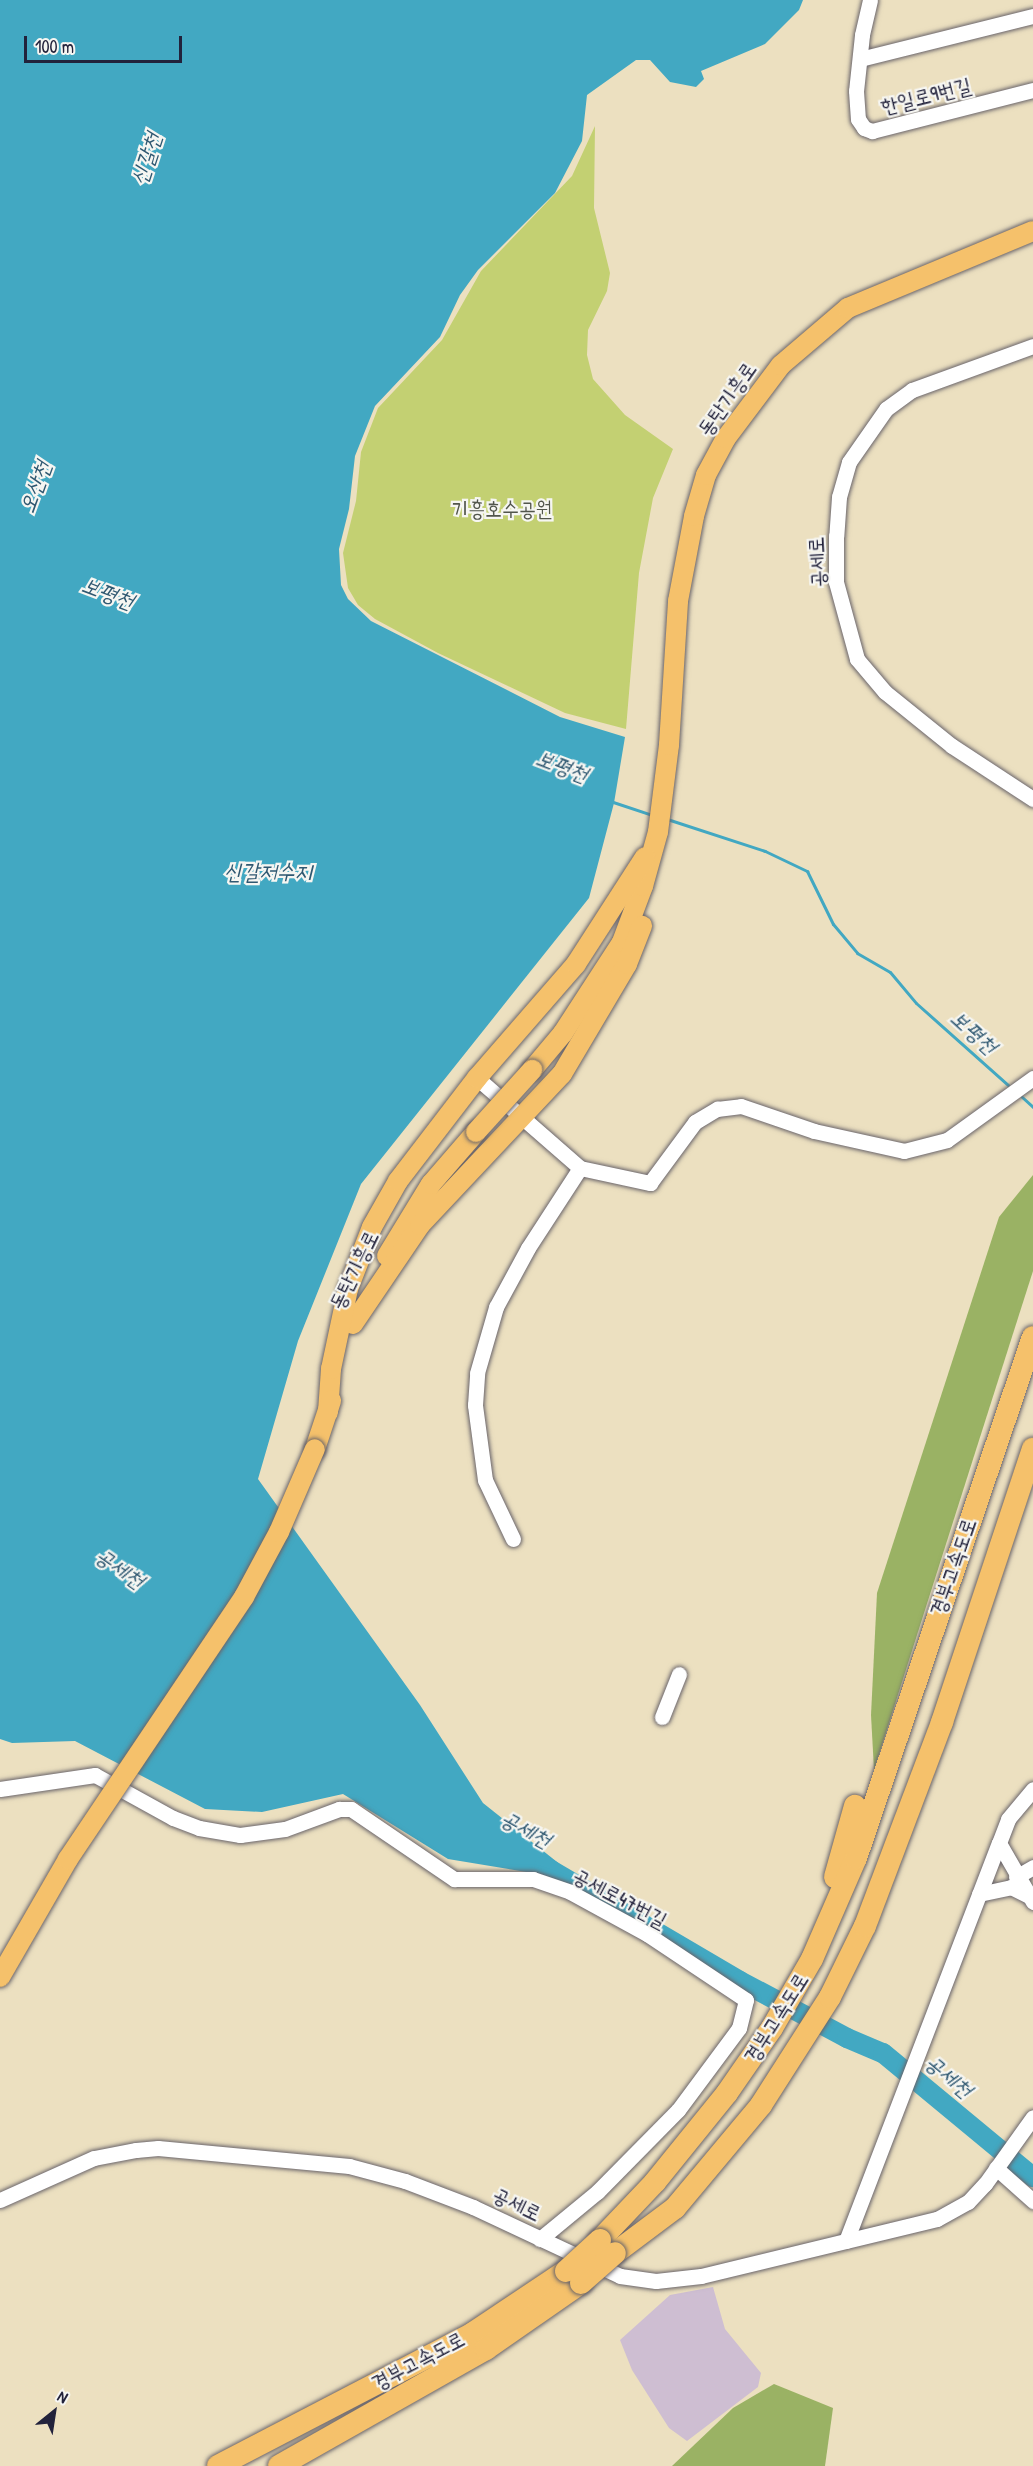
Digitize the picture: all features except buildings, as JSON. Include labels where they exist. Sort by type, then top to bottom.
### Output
[{"type":"highway","name":"경부고속도로","points":[[608,2246],[772,2028],[812,1959],[856,1858],[1033,1337]]},
{"type":"highway","name":"경부고속도로","points":[[279,2466],[486,2349],[608,2246],[675,2208],[761,2105],[830,1997],[865,1926],[942,1722],[1033,1449]]},
{"type":"highway","points":[[812,1959],[855,1806]]},
{"type":"highway","name":"경부고속도로","points":[[218,2466],[473,2333],[573,2277]]},
{"type":"main road","name":"동탄기흥로","points":[[0,1977],[68,1858],[244,1597],[283,1524],[315,1449],[353,1323],[400,1229],[431,1184],[563,1033],[622,942],[657,837],[669,745],[680,590],[694,516],[706,475],[726,438],[781,365],[848,308],[1033,231]]},
{"type":"main road","points":[[328,1412],[331,1369],[348,1289],[372,1227],[426,1140],[576,964],[657,837]]},
{"type":"main road","points":[[353,1323],[420,1226],[524,1119],[562,1074],[627,964],[656,892],[657,837]]},
{"type":"street","points":[[870,0],[860,59],[1033,16]]},
{"type":"street","name":"한일로9번길","points":[[860,59],[858,119],[864,128],[872,131],[1033,90]]},
{"type":"street","name":"공세로","points":[[1033,346],[912,390],[886,409],[849,462],[839,497],[836,582],[857,659],[885,692],[952,746],[1033,800]]},
{"type":"street","points":[[477,1078],[580,1168],[650,1183],[695,1122],[717,1109],[741,1106],[814,1131],[904,1150],[947,1140],[1033,1078]]},
{"type":"street","points":[[513,1539],[485,1480],[475,1406],[477,1373],[496,1307],[528,1248],[580,1168]]},
{"type":"street","points":[[662,1717],[679,1674]]},
{"type":"street","name":"공세로47번길","points":[[0,1789],[95,1775],[173,1818],[199,1828],[240,1835],[285,1829],[339,1809],[351,1809],[454,1879],[533,1879],[570,1892],[647,1934],[746,2000],[739,2028],[678,2110],[597,2192],[540,2239]]},
{"type":"street","points":[[846,2241],[1008,1819],[1033,1789]]},
{"type":"street","points":[[999,1843],[1030,1899]]},
{"type":"street","points":[[1016,1877],[1033,1867]]},
{"type":"street","points":[[979,1894],[1011,1887],[1030,1899]]},
{"type":"street","name":"공세로","points":[[0,2200],[94,2158],[158,2148],[349,2166],[377,2173],[473,2206],[620,2276],[656,2281],[701,2276],[937,2219],[968,2202],[1027,2129]]},
{"type":"street","points":[[996,2168],[1033,2201]]},
{"type":"shaded area","points":[[713,2287],[725,2329],[761,2373],[758,2387],[687,2441],[669,2428],[632,2370],[620,2340],[670,2295]]},
{"type":"green space","name":"기흥호수공원","points":[[595,126],[594,208],[610,273],[607,291],[588,330],[587,355],[593,379],[625,415],[673,449],[653,498],[639,573],[626,729],[565,713],[438,653],[375,619],[358,605],[348,588],[343,553],[356,501],[361,452],[378,408],[442,340],[481,271],[572,176]]},
{"type":"green space","points":[[1033,1175],[1033,1271],[874,1770],[871,1715],[877,1593],[999,1217]]},
{"type":"green space","points":[[774,2384],[833,2408],[825,2466],[672,2466],[733,2408]]},
{"type":"water","name":"신갈저수지","points":[[0,0],[803,0],[799,10],[765,44],[701,71],[704,79],[696,87],[670,82],[650,60],[636,60],[587,95],[582,141],[555,193],[478,270],[460,295],[440,337],[375,406],[355,456],[349,509],[339,549],[341,585],[348,599],[371,621],[560,717],[625,737],[614,803],[589,898],[361,1184],[298,1341],[258,1479],[420,1705],[483,1803],[581,1881],[448,1859],[343,1794],[262,1812],[205,1809],[75,1741],[12,1743],[0,1739]]},
{"type":"waterway","name":"보평천","points":[[610,801],[652,815]]},
{"type":"waterway","name":"보평천","points":[[667,819],[765,851],[807,871],[833,924],[857,953],[890,972],[916,1003],[1008,1085]]},
{"type":"waterway","name":"보평천","points":[[1022,1097],[1033,1107]]},
{"type":"waterway","name":"공세천","points":[[544,1866],[740,1981],[847,2038],[883,2053],[1033,2177]]},
{"type":"water label","name":"신갈천","points":[[146,159]]},
{"type":"water label","name":"오산천","points":[[35,487]]}]
